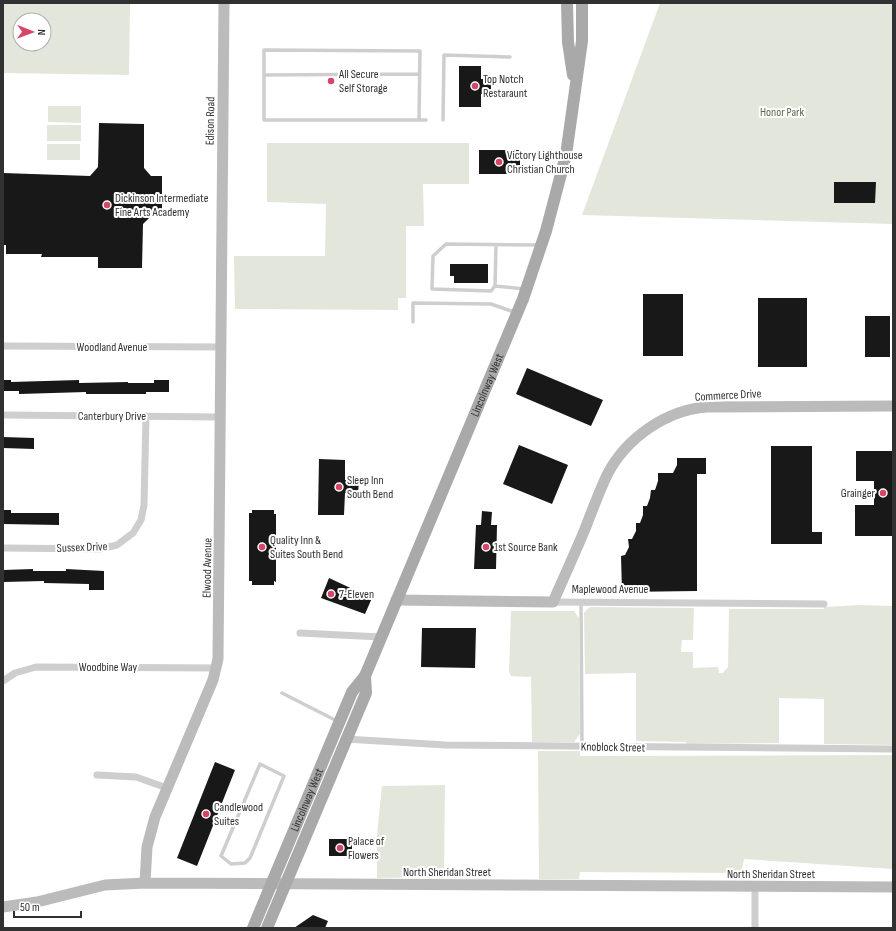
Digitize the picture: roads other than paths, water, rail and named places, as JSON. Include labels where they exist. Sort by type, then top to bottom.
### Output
[{"type":"main road","name":"Lincolnway West","points":[[567,3],[568,42],[574,85]]},
{"type":"main road","name":"Lincolnway West","points":[[253,928],[352,692],[365,676],[517,312],[542,245],[557,195],[566,155],[574,85],[582,40],[582,3]]},
{"type":"main road","name":"Lincolnway West","points":[[267,928],[366,693],[365,676]]},
{"type":"street","name":"Edison Road","points":[[222,239],[224,3]]},
{"type":"street","name":"Elwood Avenue","points":[[145,883],[147,847],[150,832],[216,668],[220,615],[222,239]]},
{"type":"street","name":"Woodland Avenue","points":[[3,346],[221,348]]},
{"type":"street","name":"Commerce Drive","points":[[553,602],[608,474],[629,445],[653,425],[682,412],[700,407],[893,406]]},
{"type":"street","name":"Canterbury Drive","points":[[3,415],[222,417]]},
{"type":"street","name":"Sussex Drive","points":[[3,548],[100,549],[117,545],[134,533],[141,520],[144,506],[146,416]]},
{"type":"street","name":"Maplewood Avenue","points":[[396,600],[824,604]]},
{"type":"street","points":[[300,633],[381,636]]},
{"type":"street","name":"Woodbine Way","points":[[3,681],[15,673],[36,667],[216,668]]},
{"type":"street","name":"Knoblock Street","points":[[333,739],[347,738],[446,745],[893,749]]},
{"type":"street","points":[[97,775],[136,777],[167,788]]},
{"type":"street","name":"North Sheridan Street","points":[[3,907],[37,902],[105,885],[145,883],[271,885],[893,887]]},
{"type":"street","points":[[755,887],[755,928]]},
{"type":"lane","points":[[419,120],[420,51],[264,50],[264,120],[419,120],[426,120]]},
{"type":"lane","points":[[443,120],[444,55],[510,57]]},
{"type":"lane","points":[[264,75],[419,74]]},
{"type":"lane","points":[[496,245],[495,286],[491,291],[432,289],[433,256],[446,244],[542,245]]},
{"type":"lane","points":[[495,286],[526,289]]},
{"type":"lane","points":[[413,322],[413,302],[491,304],[517,312]]},
{"type":"lane","points":[[581,602],[582,746]]},
{"type":"lane","points":[[282,693],[340,722]]},
{"type":"lane","points":[[260,764],[284,776],[250,858],[245,862],[231,864],[221,856],[260,764]]},
{"type":"place","name":"All Secure Self Storage","points":[[331,81]]},
{"type":"place","name":"Top Notch Restaraunt","points":[[475,86]]},
{"type":"place","name":"Victory Lighthouse Christian Church","points":[[499,162]]},
{"type":"place","name":"Dickinson Intermediate Fine Arts Academy","points":[[107,205]]},
{"type":"place","name":"Sleep Inn South Bend","points":[[339,487]]},
{"type":"place","name":"Grainger","points":[[883,493]]},
{"type":"place","name":"Quality Inn & Suites South Bend","points":[[262,547]]},
{"type":"place","name":"1st Source Bank","points":[[486,547]]},
{"type":"place","name":"7-Eleven","points":[[331,594]]},
{"type":"place","name":"Candlewood Suites","points":[[206,814]]},
{"type":"place","name":"Palace of Flowers","points":[[340,848]]},
{"type":"park label","name":"Honor Park","points":[[782,112]]}]
